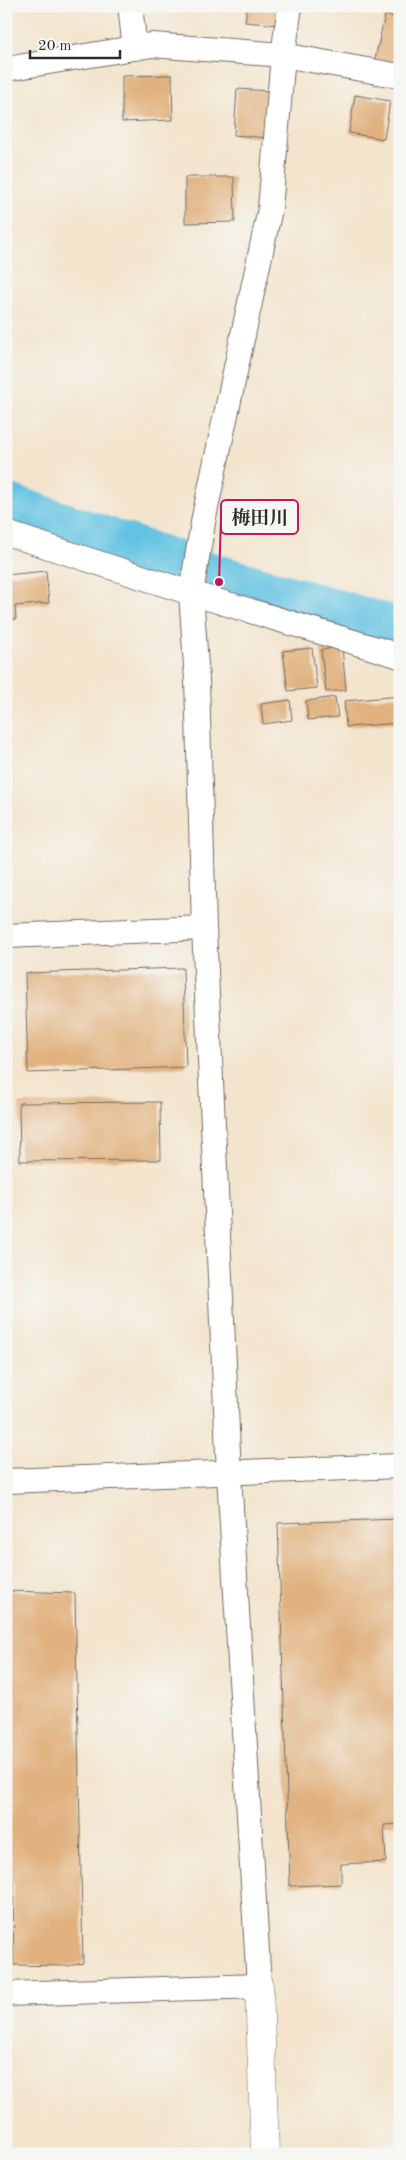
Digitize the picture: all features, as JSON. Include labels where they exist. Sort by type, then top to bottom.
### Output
[{"type":"street","points":[[130,6],[136,48]]},
{"type":"street","points":[[265,2154],[259,1986],[229,1474],[204,928],[197,680],[191,593],[204,517],[270,209],[283,55],[290,6]]},
{"type":"street","points":[[6,69],[152,45],[283,55],[400,76]]},
{"type":"street","points":[[6,533],[191,593],[400,656]]},
{"type":"street","points":[[6,936],[204,928]]},
{"type":"street","points":[[6,1481],[400,1466]]},
{"type":"street","points":[[6,1994],[259,1986]]},
{"type":"building","points":[[183,6],[216,6],[216,9],[183,8]]},
{"type":"building","points":[[247,6],[280,6],[279,25],[245,22]]},
{"type":"building","points":[[385,15],[400,18],[400,64],[375,59]]},
{"type":"building","points":[[172,75],[173,120],[122,122],[122,76]]},
{"type":"building","points":[[237,89],[271,91],[267,138],[234,135]]},
{"type":"building","points":[[355,95],[390,101],[384,139],[349,133]]},
{"type":"building","points":[[185,177],[234,177],[235,222],[185,223]]},
{"type":"building","points":[[46,571],[49,603],[15,606],[16,619],[6,620],[6,575]]},
{"type":"building","points":[[342,647],[346,690],[326,692],[321,650]]},
{"type":"building","points":[[312,648],[317,688],[288,691],[283,651]]},
{"type":"building","points":[[400,696],[400,723],[346,727],[344,701]]},
{"type":"building","points":[[335,697],[338,717],[308,720],[306,701]]},
{"type":"building","points":[[290,700],[292,720],[263,724],[261,704]]},
{"type":"building","points":[[183,968],[186,1067],[28,1073],[25,973]]},
{"type":"building","points":[[160,1102],[161,1160],[20,1161],[19,1103]]},
{"type":"building","points":[[400,1519],[400,1824],[384,1825],[386,1862],[341,1864],[341,1884],[290,1886],[278,1523]]},
{"type":"building","points":[[6,1591],[75,1593],[83,1963],[67,1966],[13,1965],[14,1883],[6,1884]]},
{"type":"waterway","points":[[6,510],[219,582],[400,635]]},
{"type":"place","name":"梅田川","points":[[219,582]]}]
